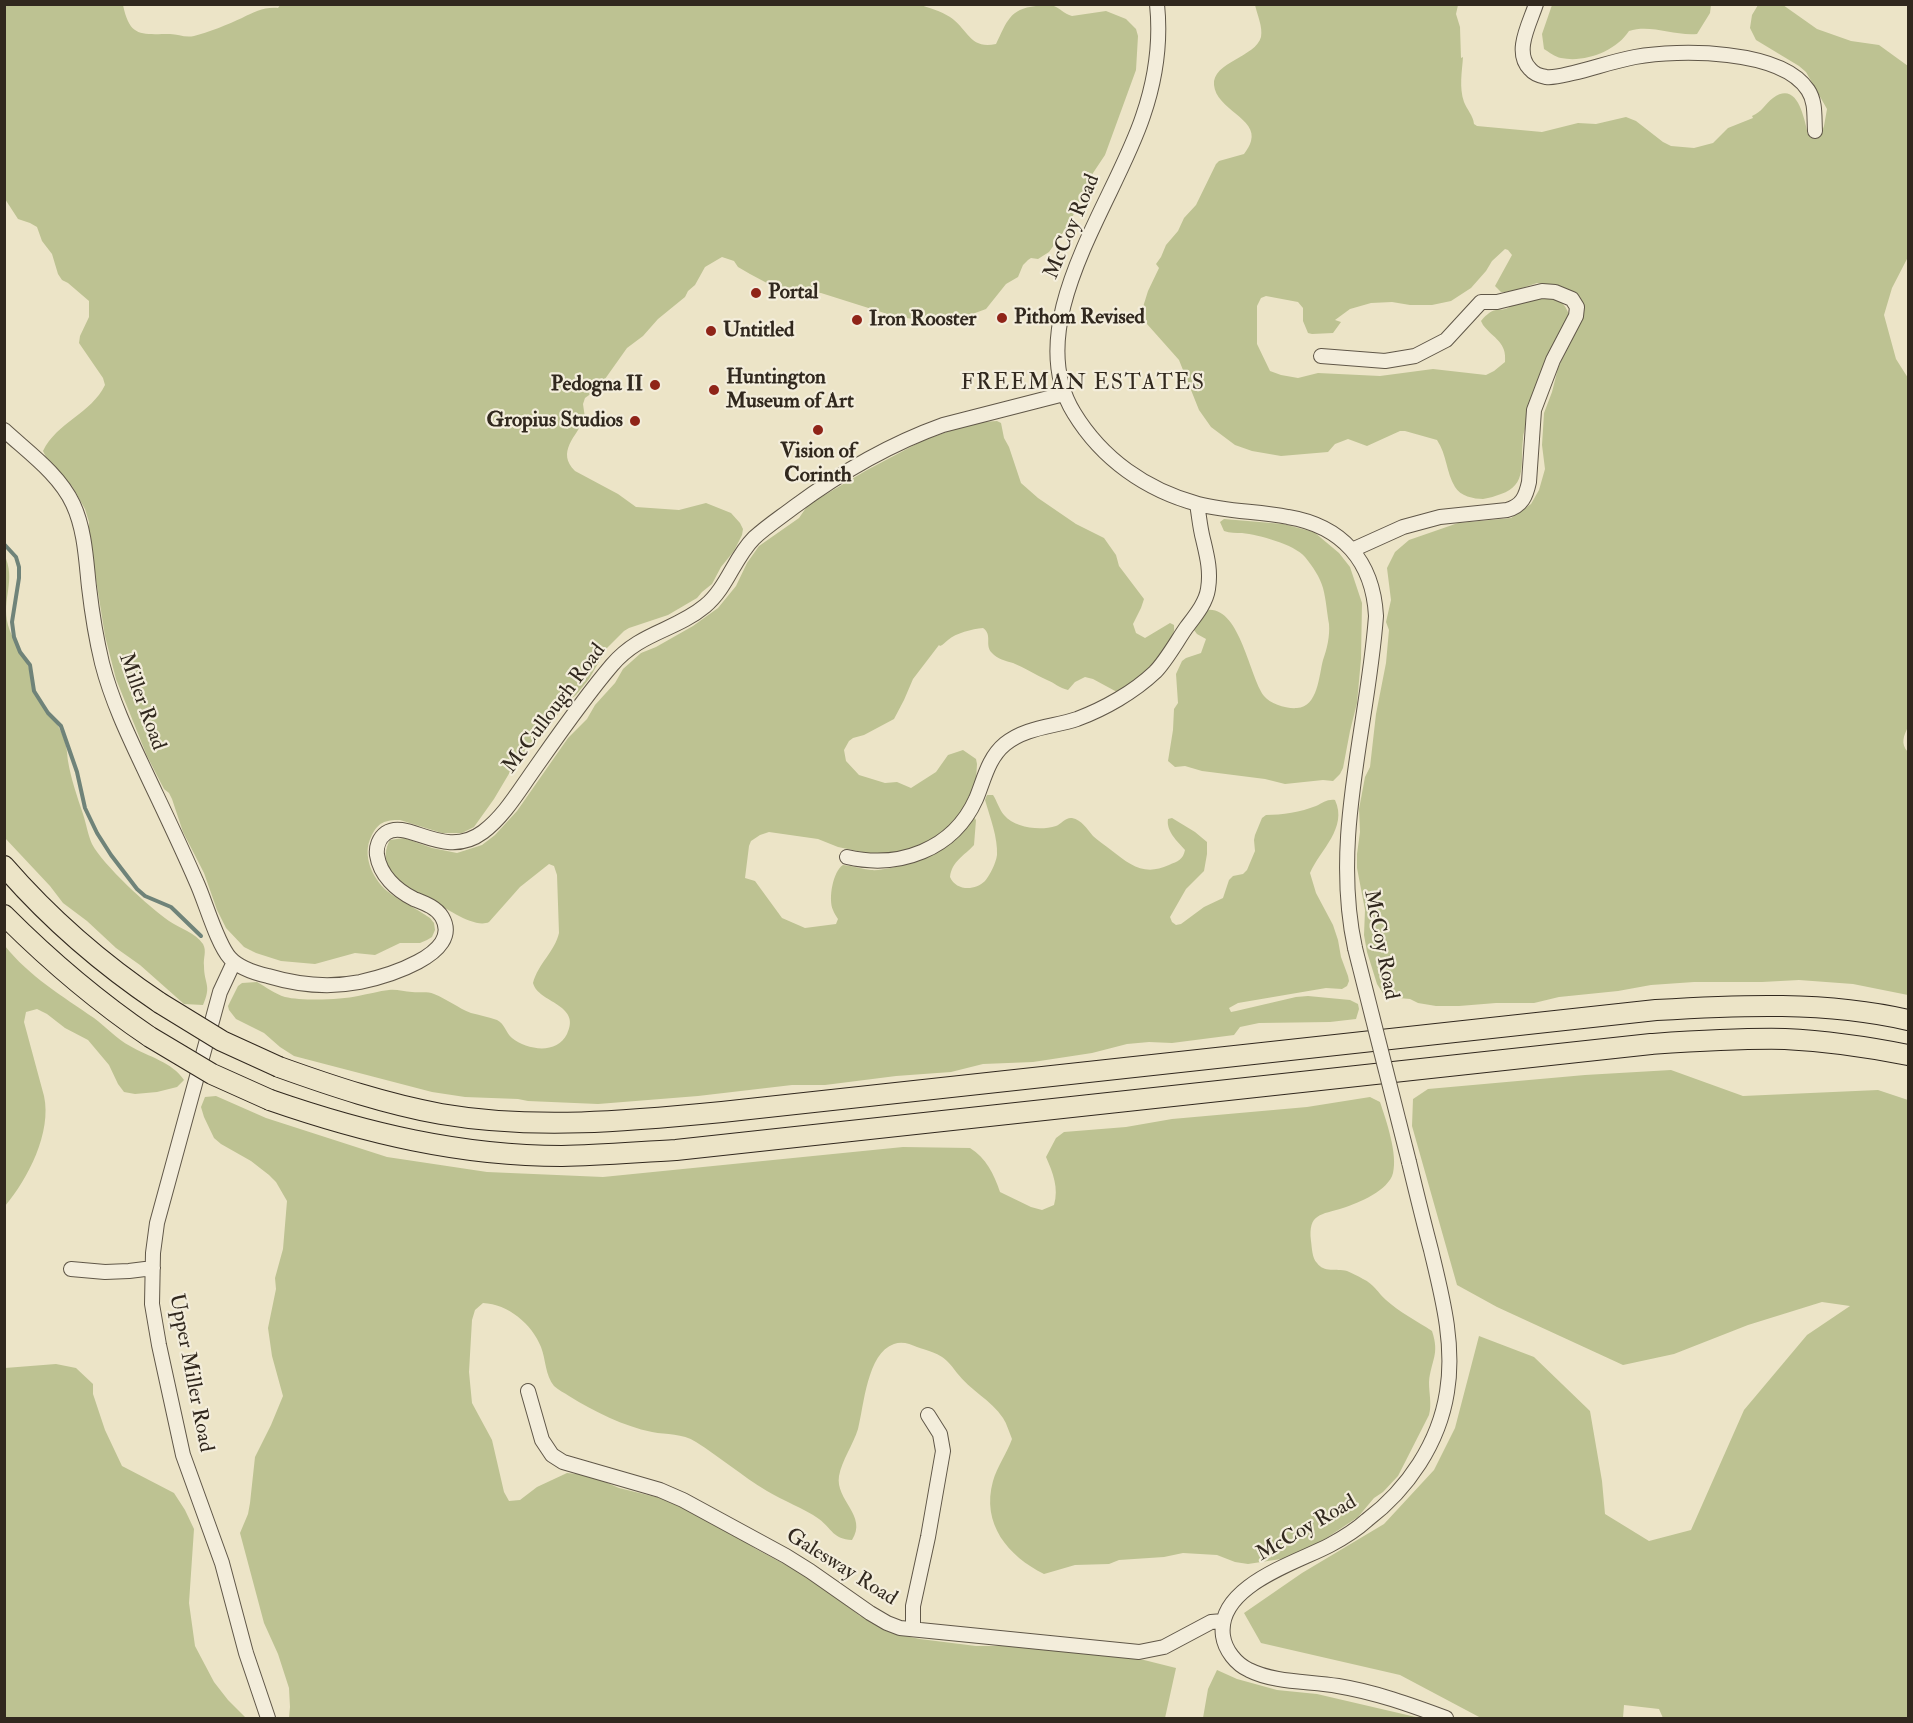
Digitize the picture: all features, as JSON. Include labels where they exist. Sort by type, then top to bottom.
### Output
[{"type":"highway","points":[[4,866],[63,928],[114,970],[160,1003],[222,1041],[279,1067],[335,1087],[441,1114],[496,1120],[543,1123],[656,1119],[1656,1010],[1724,1006],[1786,1006],[1848,1011],[1908,1020]]},
{"type":"highway","points":[[4,915],[85,989],[150,1037],[212,1074],[270,1100],[368,1131],[458,1149],[510,1154],[561,1156],[676,1150],[1651,1044],[1734,1039],[1784,1039],[1908,1054]]},
{"type":"highway","points":[[1865,1047],[1908,1063]]},
{"type":"street","name":"McCoy Road","points":[[1157,4],[1156,61],[1143,116],[1082,254],[1060,314],[1056,345],[1057,363],[1064,394],[1072,411],[1100,448],[1120,466],[1144,482],[1197,504],[1287,516],[1307,521],[1336,535],[1352,550],[1361,561],[1372,587],[1376,616],[1348,828],[1347,888],[1353,937],[1441,1293],[1449,1343],[1450,1374],[1444,1408],[1435,1433],[1413,1473],[1384,1506],[1352,1532],[1271,1573],[1244,1590],[1227,1609],[1223,1621]]},
{"type":"street","points":[[1536,4],[1522,50],[1526,64],[1539,76],[1556,76],[1658,54],[1696,53],[1748,59],[1773,64],[1798,79],[1809,91],[1813,102],[1815,130]]},
{"type":"street","points":[[1321,356],[1385,361],[1415,356],[1446,340],[1480,302],[1497,302],[1542,291],[1556,292],[1572,299],[1576,307],[1576,316],[1553,360],[1534,410],[1529,482],[1527,493],[1522,501],[1516,507],[1507,510],[1458,514],[1402,527],[1352,550]]},
{"type":"street","name":"McCullough Road","points":[[234,962],[252,972],[276,978],[301,984],[332,986],[379,977],[410,966],[422,959],[441,941],[445,928],[444,920],[434,908],[405,894],[386,877],[377,854],[379,841],[386,832],[399,830],[452,843],[465,842],[481,834],[502,814],[622,654],[643,639],[684,620],[705,606],[723,587],[743,552],[756,536],[827,484],[886,450],[925,432],[943,425],[1064,394]]},
{"type":"street","name":"Miller Road","points":[[4,430],[52,474],[74,506],[82,534],[98,643],[112,696],[129,738],[197,881],[222,945],[234,962]]},
{"type":"street","points":[[847,856],[865,861],[892,860],[919,854],[942,841],[958,828],[968,814],[990,762],[1002,746],[1016,735],[1078,718],[1111,703],[1156,671],[1201,607],[1208,590],[1209,558],[1197,504]]},
{"type":"street","name":"Upper Miller Road","points":[[234,962],[220,992],[161,1206],[155,1236],[152,1304],[183,1455],[222,1563],[246,1653],[268,1719]]},
{"type":"street","points":[[71,1269],[113,1272],[153,1268]]},
{"type":"street","name":"Galesway Road","points":[[528,1391],[542,1440],[552,1455],[563,1462],[660,1490],[683,1500],[810,1570],[887,1623],[900,1628],[1139,1652],[1164,1647],[1211,1622],[1223,1621]]},
{"type":"street","points":[[913,1628],[913,1606],[943,1451],[939,1434],[928,1415]]},
{"type":"street","points":[[1223,1621],[1222,1635],[1226,1647],[1238,1663],[1247,1670],[1271,1677],[1360,1691],[1446,1719]]},
{"type":"green space","points":[[281,4],[918,4],[946,15],[975,41],[987,45],[996,44],[1006,23],[1020,10],[1049,5],[1072,16],[1106,11],[1126,19],[1136,29],[1138,36],[1136,70],[1105,155],[1093,173],[1069,224],[1049,252],[1038,259],[1028,260],[1018,277],[1006,284],[986,309],[967,316],[932,321],[897,317],[821,293],[780,290],[738,267],[734,261],[722,257],[705,267],[685,297],[627,348],[596,390],[585,398],[583,404],[585,418],[567,451],[570,464],[575,471],[618,494],[636,507],[679,510],[706,503],[731,513],[743,529],[734,551],[721,567],[712,584],[697,598],[668,615],[629,628],[607,648],[589,679],[565,704],[546,731],[526,751],[474,827],[462,833],[442,833],[400,820],[386,821],[376,828],[368,844],[368,859],[373,873],[387,891],[430,918],[435,930],[432,937],[420,943],[400,943],[375,955],[355,953],[315,964],[281,961],[256,953],[244,947],[226,928],[204,873],[183,832],[172,799],[164,789],[147,756],[116,679],[105,636],[89,535],[89,522],[85,509],[72,486],[43,451],[57,433],[99,395],[105,385],[103,378],[79,343],[89,317],[89,301],[62,280],[52,254],[42,241],[37,227],[18,219],[5,199],[5,5],[123,5],[129,23],[138,32],[188,37],[211,31],[259,10],[278,8]]},
{"type":"green space","points":[[1255,5],[1458,5],[1456,14],[1460,27],[1461,58],[1463,57],[1462,96],[1477,126],[1542,132],[1578,123],[1596,124],[1626,117],[1636,121],[1671,146],[1694,148],[1713,143],[1728,128],[1753,118],[1752,116],[1770,100],[1782,94],[1788,94],[1798,104],[1808,134],[1815,138],[1820,137],[1827,109],[1806,72],[1756,40],[1750,28],[1752,15],[1758,5],[1783,5],[1817,29],[1851,41],[1879,45],[1908,66],[1908,257],[1892,288],[1884,315],[1896,359],[1908,378],[1908,727],[1903,743],[1908,752],[1908,995],[1853,984],[1799,980],[1651,985],[1559,997],[1534,1003],[1459,1006],[1436,1006],[1384,995],[1377,984],[1367,952],[1364,935],[1365,910],[1357,868],[1357,854],[1360,832],[1359,809],[1365,777],[1370,767],[1376,714],[1386,663],[1389,630],[1386,622],[1391,600],[1387,568],[1395,552],[1409,540],[1458,523],[1511,518],[1531,504],[1539,490],[1545,469],[1542,445],[1544,413],[1558,368],[1581,321],[1581,301],[1578,295],[1572,292],[1537,283],[1510,292],[1501,292],[1495,286],[1512,255],[1505,249],[1492,261],[1471,288],[1451,301],[1432,305],[1371,303],[1350,309],[1335,320],[1341,322],[1333,333],[1308,333],[1303,321],[1303,308],[1298,302],[1266,296],[1261,298],[1257,306],[1257,344],[1270,371],[1298,378],[1318,373],[1380,376],[1433,369],[1486,375],[1505,362],[1505,355],[1502,345],[1483,325],[1481,321],[1485,316],[1494,311],[1541,297],[1561,302],[1569,315],[1527,422],[1523,437],[1519,479],[1510,490],[1490,498],[1472,498],[1460,493],[1452,481],[1437,440],[1405,431],[1400,431],[1367,446],[1348,439],[1335,444],[1328,452],[1281,456],[1252,451],[1235,445],[1211,427],[1199,410],[1179,360],[1147,324],[1143,307],[1159,268],[1156,264],[1184,218],[1196,205],[1216,164],[1219,161],[1244,154],[1251,143],[1252,133],[1248,126],[1222,101],[1214,85],[1215,77],[1220,71],[1251,50],[1261,37],[1261,25]]},
{"type":"green space","points":[[1552,5],[1711,5],[1710,13],[1697,34],[1637,29],[1629,31],[1608,50],[1590,57],[1570,59],[1557,57],[1544,49],[1542,34]]},
{"type":"green space","points":[[982,422],[1001,423],[1004,438],[1021,483],[1038,498],[1076,524],[1104,538],[1116,555],[1119,566],[1144,599],[1133,624],[1136,633],[1145,638],[1170,623],[1174,625],[1169,646],[1145,673],[1117,692],[1085,677],[1075,682],[1068,690],[996,657],[990,650],[987,634],[983,628],[955,635],[941,646],[939,645],[913,679],[894,719],[864,735],[853,738],[844,750],[846,761],[859,775],[885,783],[897,782],[911,788],[936,772],[948,755],[963,750],[976,759],[977,764],[976,780],[959,819],[923,847],[888,855],[838,847],[818,839],[769,832],[751,841],[745,878],[755,881],[782,918],[805,928],[836,924],[838,919],[832,905],[831,893],[839,868],[843,865],[880,870],[929,855],[950,844],[959,836],[973,816],[976,820],[974,845],[956,863],[950,877],[961,887],[976,887],[987,878],[997,855],[995,835],[985,800],[987,795],[993,795],[1004,815],[1021,826],[1043,828],[1056,826],[1068,819],[1076,819],[1095,838],[1138,868],[1153,870],[1177,861],[1183,856],[1185,850],[1170,832],[1168,819],[1172,818],[1195,832],[1207,842],[1204,871],[1186,889],[1170,917],[1176,925],[1223,898],[1229,880],[1247,870],[1255,851],[1255,835],[1262,818],[1266,815],[1304,810],[1335,800],[1338,820],[1335,829],[1310,873],[1316,893],[1333,925],[1338,940],[1349,981],[1347,986],[1342,989],[1326,988],[1238,1003],[1229,1008],[1231,1012],[1308,996],[1350,1000],[1358,1004],[1356,1019],[1330,1022],[1259,1023],[1240,1027],[1234,1035],[1172,1043],[1127,1044],[1092,1053],[1033,1062],[983,1064],[951,1072],[598,1104],[465,1097],[432,1092],[294,1056],[264,1033],[236,1019],[229,1010],[228,1006],[238,986],[242,983],[257,982],[281,996],[301,999],[342,998],[392,990],[426,992],[439,996],[471,1013],[497,1020],[512,1038],[533,1048],[549,1048],[562,1041],[570,1024],[569,1016],[537,990],[533,983],[559,933],[557,875],[554,866],[549,864],[520,887],[489,922],[476,923],[403,886],[390,870],[386,859],[390,840],[404,838],[432,848],[457,853],[482,845],[495,835],[517,811],[568,738],[587,719],[623,669],[641,653],[693,626],[718,608],[736,586],[747,563],[759,546],[799,518],[808,505],[922,441]]},
{"type":"green space","points":[[1224,519],[1283,524],[1314,532],[1339,553],[1350,567],[1362,603],[1361,659],[1357,703],[1343,768],[1333,781],[1285,784],[1265,779],[1202,771],[1185,766],[1175,767],[1168,761],[1174,709],[1178,703],[1176,674],[1182,661],[1201,653],[1206,639],[1194,630],[1207,610],[1218,612],[1228,619],[1236,630],[1264,696],[1288,708],[1304,706],[1313,696],[1327,647],[1329,624],[1324,592],[1318,576],[1305,557],[1293,548],[1267,538],[1224,531],[1220,522]]},
{"type":"green space","points":[[4,554],[9,573],[6,606],[8,625],[26,661],[38,696],[62,733],[72,781],[92,844],[116,874],[150,906],[203,944],[207,989],[203,1005],[184,1004],[140,965],[116,948],[87,921],[63,903],[5,838]]},
{"type":"green space","points":[[5,946],[46,985],[94,1018],[125,1043],[160,1060],[184,1080],[177,1087],[157,1092],[135,1094],[124,1092],[109,1065],[88,1040],[37,1009],[26,1012],[24,1022],[44,1096],[45,1125],[30,1169],[5,1206]]},
{"type":"green space","points":[[1671,1070],[1743,1096],[1878,1090],[1908,1100],[1908,1718],[1663,1718],[1659,1709],[1624,1705],[1623,1718],[1481,1718],[1400,1675],[1261,1643],[1244,1613],[1302,1573],[1384,1524],[1434,1470],[1455,1428],[1479,1336],[1534,1357],[1590,1411],[1605,1514],[1649,1541],[1691,1530],[1744,1410],[1807,1335],[1850,1306],[1822,1302],[1748,1325],[1674,1354],[1623,1365],[1497,1307],[1457,1285],[1412,1126],[1413,1099],[1428,1089]]},
{"type":"green space","points":[[216,1096],[266,1118],[387,1157],[487,1172],[603,1177],[903,1147],[970,1148],[989,1167],[1000,1192],[1042,1210],[1054,1205],[1056,1193],[1053,1175],[1046,1157],[1056,1138],[1064,1132],[1126,1127],[1172,1119],[1307,1107],[1370,1097],[1380,1102],[1391,1137],[1394,1156],[1393,1173],[1386,1185],[1372,1195],[1350,1206],[1322,1214],[1314,1220],[1311,1232],[1312,1253],[1315,1261],[1323,1268],[1347,1271],[1367,1281],[1391,1304],[1432,1331],[1435,1352],[1429,1382],[1429,1415],[1398,1476],[1383,1492],[1374,1498],[1358,1517],[1294,1557],[1248,1564],[1217,1555],[1183,1553],[1164,1557],[1119,1560],[1109,1564],[1075,1565],[1044,1574],[1019,1558],[1000,1537],[994,1525],[990,1497],[993,1481],[1012,1439],[1006,1423],[993,1406],[968,1385],[948,1362],[930,1351],[909,1344],[897,1343],[885,1349],[872,1369],[858,1429],[839,1476],[839,1485],[856,1523],[856,1531],[852,1540],[837,1536],[813,1515],[767,1491],[691,1439],[652,1432],[609,1418],[559,1390],[551,1382],[541,1347],[532,1331],[510,1311],[483,1303],[475,1310],[472,1320],[469,1372],[472,1403],[492,1440],[504,1492],[509,1501],[520,1500],[537,1487],[567,1473],[589,1475],[619,1488],[668,1500],[712,1521],[756,1549],[814,1580],[860,1616],[910,1637],[976,1646],[1027,1646],[1096,1653],[1144,1660],[1176,1668],[1165,1718],[289,1718],[289,1688],[278,1654],[264,1623],[240,1533],[248,1514],[255,1457],[283,1396],[272,1356],[268,1328],[276,1289],[275,1278],[283,1249],[287,1201],[269,1175],[214,1138],[201,1107],[205,1097]]},
{"type":"green space","points":[[56,1364],[76,1368],[93,1384],[93,1394],[105,1430],[122,1466],[174,1493],[185,1510],[194,1529],[189,1603],[195,1646],[214,1682],[246,1718],[5,1718],[5,1368]]},
{"type":"green space","points":[[1217,1670],[1237,1679],[1277,1690],[1317,1694],[1420,1718],[1203,1718],[1208,1689]]},
{"type":"waterway","points":[[4,544],[16,557],[19,567],[12,622],[14,637],[20,652],[30,665],[34,691],[48,713],[61,726],[77,772],[85,808],[97,833],[137,889],[145,896],[171,907],[201,936]]},
{"type":"place","name":"Portal","points":[[756,293]]},
{"type":"place","name":"Pithom Revised","points":[[1002,318]]},
{"type":"place","name":"Iron Rooster","points":[[857,320]]},
{"type":"place","name":"Untitled","points":[[711,331]]},
{"type":"place","name":"Pedogna II","points":[[655,385]]},
{"type":"place","name":"Huntington Museum of Art","points":[[714,390]]},
{"type":"place","name":"Gropius Studios","points":[[635,421]]},
{"type":"place","name":"Vision of Corinth","points":[[818,430]]},
{"type":"district","name":"FREEMAN ESTATES","points":[[1083,384]]}]
